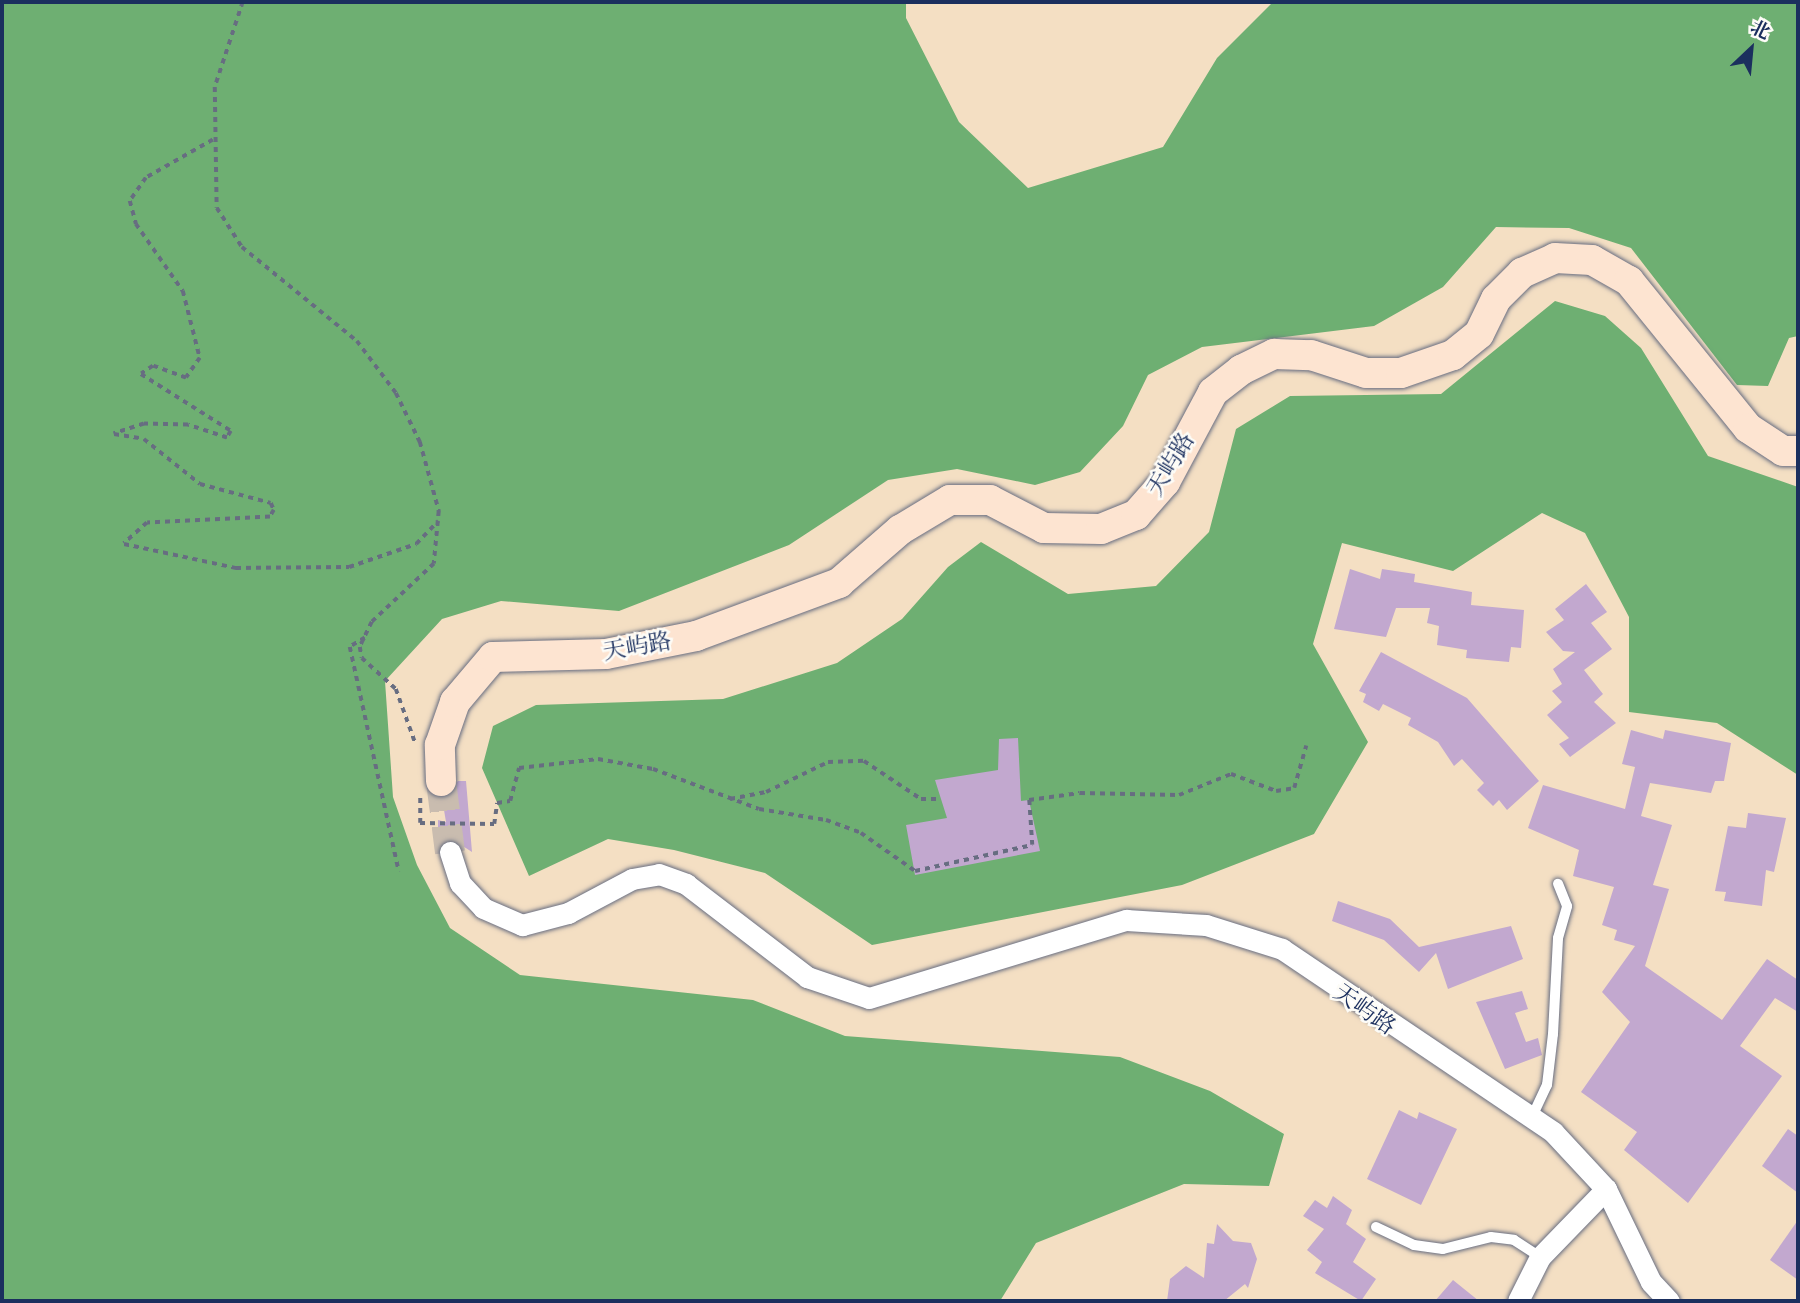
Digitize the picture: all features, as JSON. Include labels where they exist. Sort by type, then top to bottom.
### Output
[{"type":"street","name":"天屿路","points":[[431,785],[440,745],[455,702],[492,657],[606,654],[696,636],[839,583],[900,530],[950,500],[990,500],[1044,528],[1101,529],[1136,515],[1165,482],[1213,392],[1241,370],[1275,354],[1311,355],[1366,373],[1401,373],[1453,355],[1479,334],[1496,299],[1521,273],[1555,258],[1592,260],[1629,281],[1748,428],[1783,451],[1798,451]]},
{"type":"street","name":"天屿路","points":[[450,852],[460,883],[483,908],[522,925],[568,913],[632,879],[659,874],[677,880],[738,918],[807,977],[869,998],[1126,920],[1206,925],[1282,949],[1553,1132],[1605,1189],[1651,1282],[1670,1301]]},
{"type":"street","points":[[1518,1301],[1540,1257],[1605,1189]]},
{"type":"lane","points":[[1531,1119],[1547,1085],[1553,1034],[1567,906],[1558,884]]},
{"type":"lane","points":[[1376,1227],[1414,1245],[1443,1249],[1491,1237],[1514,1240],[1540,1257]]},
{"type":"path","points":[[243,2],[215,87],[213,140],[217,208],[242,247],[357,341],[396,393],[420,442],[438,521],[434,564],[372,622],[365,638],[362,658],[396,689],[419,754]]},
{"type":"path","points":[[213,140],[146,178],[130,201],[136,224],[183,291],[200,358],[186,378],[153,366],[141,374],[231,431],[227,439],[188,425],[144,424],[114,434],[144,439],[200,484],[271,503],[274,510],[270,517],[147,523],[124,544],[236,568],[349,567],[407,549],[438,521]]},
{"type":"path","points":[[365,638],[351,647],[399,872]]},
{"type":"path","points":[[431,785],[420,822],[494,824],[497,803],[510,801],[519,768],[561,761],[653,769],[728,800],[849,829],[915,870],[1032,845],[1029,800],[1080,793],[1179,794],[1231,774],[1276,791],[1294,788],[1306,747]]},
{"type":"path","points":[[728,800],[766,792],[828,762],[864,761],[921,799],[941,799]]},
{"type":"green space","points":[[2,2],[906,2],[906,18],[959,122],[1028,188],[1163,147],[1217,58],[1273,2],[1798,2],[1798,336],[1789,338],[1768,386],[1737,385],[1631,248],[1569,228],[1496,227],[1443,287],[1374,326],[1202,347],[1148,375],[1123,426],[1080,472],[1035,485],[957,469],[888,480],[789,545],[619,611],[501,601],[442,619],[385,681],[393,797],[417,865],[450,928],[520,975],[753,1000],[845,1036],[1120,1057],[1210,1091],[1284,1134],[1269,1186],[1184,1184],[1036,1243],[1000,1301],[2,1301]]},
{"type":"green space","points":[[1555,301],[1605,316],[1641,348],[1708,456],[1798,487],[1798,775],[1717,723],[1629,712],[1629,617],[1585,533],[1542,513],[1453,571],[1342,543],[1313,644],[1368,742],[1314,834],[1182,885],[872,945],[765,873],[674,850],[608,839],[529,876],[482,768],[493,726],[536,705],[723,699],[837,663],[902,619],[948,567],[981,542],[1068,594],[1156,586],[1209,532],[1236,429],[1290,396],[1441,394]]},
{"type":"building","points":[[1350,569],[1380,579],[1382,569],[1415,574],[1414,582],[1472,592],[1471,605],[1524,610],[1521,648],[1511,647],[1509,662],[1466,658],[1467,650],[1437,645],[1439,626],[1427,623],[1430,608],[1396,608],[1386,637],[1334,629]]},
{"type":"building","points":[[1586,584],[1607,612],[1591,623],[1612,649],[1584,670],[1603,694],[1594,702],[1616,723],[1570,757],[1559,744],[1569,738],[1547,715],[1562,702],[1552,691],[1562,684],[1553,669],[1575,652],[1563,651],[1546,632],[1564,620],[1555,609]]},
{"type":"building","points":[[1381,652],[1467,698],[1539,781],[1507,810],[1499,800],[1493,806],[1477,790],[1484,783],[1462,759],[1454,766],[1438,742],[1408,725],[1411,718],[1383,704],[1379,711],[1363,702],[1366,694],[1359,691]]},
{"type":"building","points":[[1631,730],[1663,739],[1665,730],[1731,743],[1724,781],[1715,781],[1711,793],[1650,783],[1641,816],[1672,825],[1653,885],[1669,889],[1645,966],[1722,1020],[1767,959],[1798,980],[1798,1012],[1775,998],[1740,1046],[1782,1076],[1688,1203],[1624,1150],[1637,1132],[1581,1092],[1630,1022],[1602,992],[1635,946],[1614,940],[1617,930],[1602,925],[1614,887],[1573,876],[1579,850],[1528,828],[1543,785],[1625,809],[1635,767],[1622,764]]},
{"type":"building","points":[[1018,738],[1021,801],[1029,800],[1040,851],[915,875],[906,825],[947,818],[935,780],[998,770],[999,739]]},
{"type":"building","points":[[458,781],[466,781],[472,852],[452,839],[438,847],[438,820],[446,822],[442,798]]},
{"type":"building","points":[[1748,813],[1786,818],[1774,872],[1766,870],[1762,906],[1724,901],[1726,892],[1715,891],[1728,826],[1746,828]]},
{"type":"building","points":[[1338,901],[1390,919],[1419,947],[1511,926],[1523,959],[1448,989],[1436,953],[1419,972],[1384,940],[1332,921]]},
{"type":"building","points":[[1522,991],[1528,1009],[1515,1013],[1526,1042],[1538,1038],[1542,1055],[1505,1069],[1476,1002]]},
{"type":"building","points":[[1399,1110],[1417,1119],[1419,1112],[1457,1129],[1421,1205],[1367,1179]]},
{"type":"building","points":[[1788,1129],[1798,1136],[1798,1193],[1762,1166]]},
{"type":"building","points":[[1333,1196],[1352,1210],[1346,1224],[1366,1239],[1353,1262],[1376,1279],[1361,1301],[1315,1273],[1322,1262],[1307,1250],[1324,1229],[1303,1216],[1315,1200],[1327,1208]]},
{"type":"building","points":[[1798,1220],[1798,1280],[1770,1260]]},
{"type":"building","points":[[1217,1224],[1233,1241],[1251,1243],[1257,1259],[1248,1288],[1245,1284],[1224,1301],[1167,1301],[1170,1279],[1186,1266],[1204,1278],[1207,1243],[1214,1244]]},
{"type":"building","points":[[1453,1280],[1479,1301],[1435,1301]]},
{"type":"tunnel","points":[[441,781],[450,852]]}]
